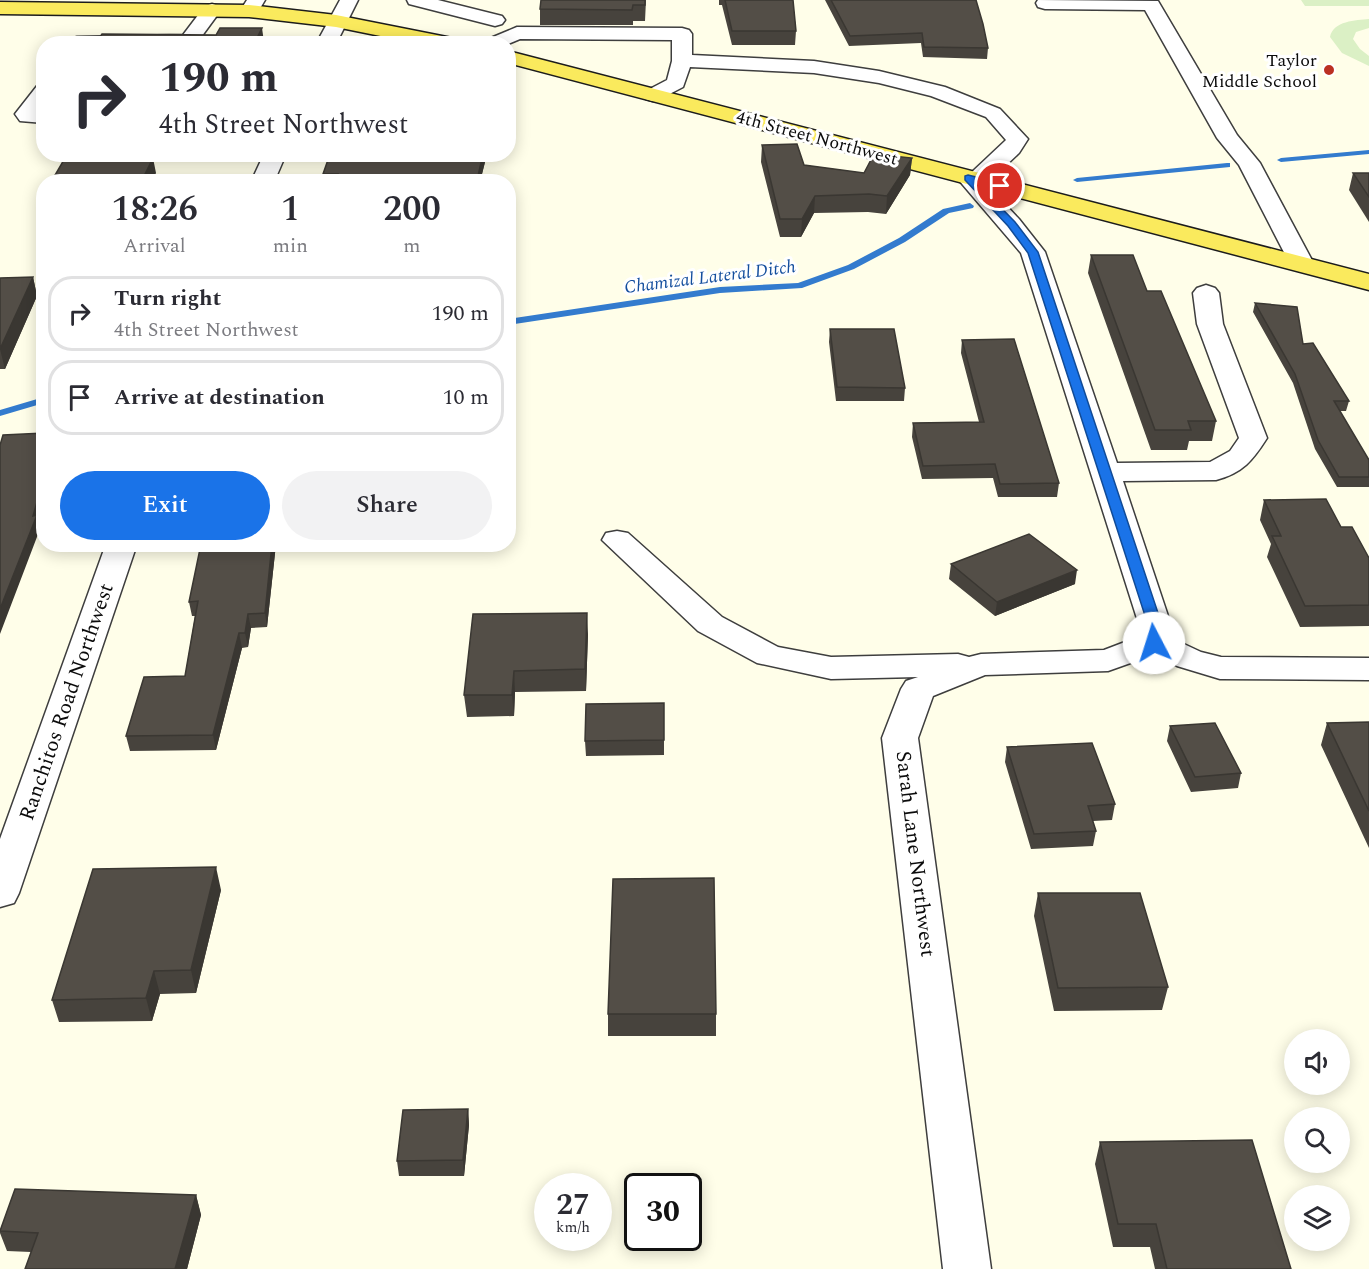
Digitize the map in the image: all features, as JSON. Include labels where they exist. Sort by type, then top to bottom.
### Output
[{"type":"main road","points":[[0,8],[212,10],[252,5],[412,36]]},
{"type":"main road","name":"4th Street Northwest","points":[[516,59],[1369,282]]},
{"type":"street","points":[[329,36],[349,0]]},
{"type":"street","points":[[416,0],[495,20],[516,33]]},
{"type":"street","points":[[495,20],[501,0]]},
{"type":"street","points":[[1044,3],[1149,3],[1228,138],[1249,163],[1302,264]]},
{"type":"street","points":[[82,36],[101,9]]},
{"type":"street","points":[[191,36],[212,10]]},
{"type":"street","points":[[510,36],[516,33],[682,34],[682,61],[676,83],[654,95]]},
{"type":"street","points":[[682,61],[720,61],[825,69],[879,77],[938,91],[993,113],[1017,138],[1011,148],[973,179],[1033,252],[1156,628],[1154,643],[1189,659],[1220,668],[1369,669]]},
{"type":"street","points":[[36,101],[26,114],[36,116]]},
{"type":"street","points":[[1104,472],[1216,471],[1240,457],[1253,438],[1210,324],[1206,293]]},
{"type":"street","points":[[617,540],[710,624],[769,656],[831,668],[981,665]]},
{"type":"street","name":"Ranchitos Road Northwest","points":[[0,893],[119,552]]},
{"type":"street","name":"Sarah Lane Northwest","points":[[967,1269],[900,738],[918,690],[981,665],[1108,660],[1154,643]]},
{"type":"green space","points":[[1301,0],[1369,0],[1369,6],[1305,6]]},
{"type":"green space","points":[[1369,19],[1369,28],[1356,32],[1353,39],[1369,56],[1369,66],[1342,53],[1330,37],[1340,25]]},
{"type":"building","points":[[541,0],[645,0],[645,5],[633,5],[632,10],[540,9]]},
{"type":"building","points":[[725,0],[793,0],[796,31],[732,31]]},
{"type":"building","points":[[831,0],[976,0],[988,48],[924,47],[922,33],[850,36]]},
{"type":"building","points":[[220,28],[262,28],[258,36],[101,36],[102,34],[216,35]]},
{"type":"building","points":[[797,144],[804,165],[864,173],[874,154],[912,158],[887,196],[869,194],[815,196],[802,219],[780,219],[762,145]]},
{"type":"building","points":[[63,162],[151,162],[145,174],[56,174]]},
{"type":"building","points":[[327,162],[481,162],[478,174],[323,174]]},
{"type":"building","points":[[1353,173],[1369,173],[1369,197]]},
{"type":"building","points":[[1091,255],[1133,255],[1147,291],[1161,291],[1216,421],[1188,421],[1191,430],[1155,430]]},
{"type":"building","points":[[33,277],[0,349],[0,278]]},
{"type":"building","points":[[1255,303],[1297,307],[1303,344],[1313,343],[1349,401],[1334,401],[1369,460],[1369,477],[1339,477],[1318,440],[1295,374]]},
{"type":"building","points":[[830,329],[894,329],[905,388],[837,387]]},
{"type":"building","points":[[1014,339],[1059,483],[1000,484],[995,464],[923,466],[913,423],[984,422],[962,340]]},
{"type":"building","points":[[36,433],[36,506],[33,516],[36,515],[36,518],[0,609],[0,445],[3,435]]},
{"type":"building","points":[[1326,499],[1341,527],[1352,527],[1369,558],[1369,605],[1305,606],[1272,536],[1281,536],[1264,500]]},
{"type":"building","points":[[1029,534],[1077,570],[997,602],[951,564]]},
{"type":"building","points":[[199,552],[271,552],[265,613],[248,614],[245,633],[239,633],[213,735],[126,736],[144,677],[185,676],[198,601],[189,602]]},
{"type":"building","points":[[587,613],[585,669],[514,671],[512,695],[464,695],[473,614]]},
{"type":"building","points":[[664,703],[664,740],[585,741],[586,704]]},
{"type":"building","points":[[1369,722],[1369,811],[1327,723]]},
{"type":"building","points":[[1215,723],[1241,773],[1195,777],[1170,726]]},
{"type":"building","points":[[1092,743],[1115,804],[1088,806],[1096,831],[1034,834],[1007,747]]},
{"type":"building","points":[[216,867],[191,970],[154,971],[146,998],[52,1000],[93,869]]},
{"type":"building","points":[[714,878],[716,1014],[608,1014],[613,879]]},
{"type":"building","points":[[1038,893],[1140,893],[1168,987],[1058,988]]},
{"type":"building","points":[[468,1109],[463,1160],[397,1161],[403,1110]]},
{"type":"building","points":[[1252,1140],[1291,1269],[1167,1269],[1156,1224],[1118,1224],[1100,1142]]},
{"type":"building","points":[[15,1189],[196,1195],[175,1269],[25,1269],[38,1233],[0,1231]]},
{"type":"waterway","name":"Chamizal Lateral Ditch","points":[[1281,160],[1369,152]]},
{"type":"waterway","name":"Chamizal Lateral Ditch","points":[[1077,180],[1227,165]]},
{"type":"waterway","name":"Chamizal Lateral Ditch","points":[[516,321],[720,290],[799,286],[851,267],[902,240],[946,211],[970,206]]},
{"type":"waterway","name":"Chamizal Lateral Ditch","points":[[0,413],[36,402]]},
{"type":"place","name":"Taylor Middle School","points":[[1329,70]]},
{"type":"route","points":[[1000,186],[968,178],[1011,224],[1033,252],[1156,628],[1154,643]]}]
